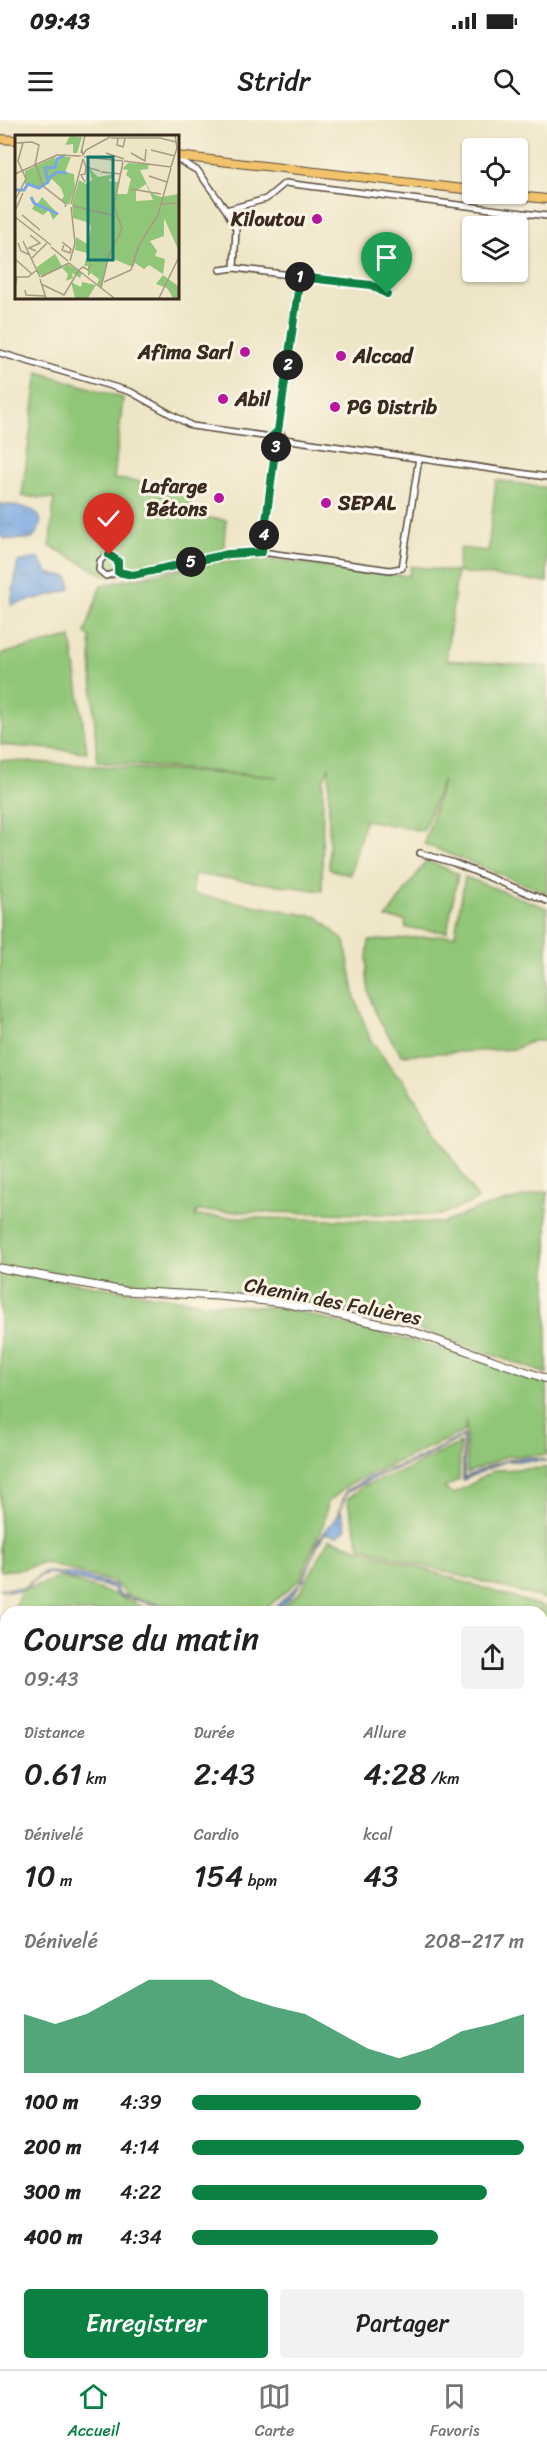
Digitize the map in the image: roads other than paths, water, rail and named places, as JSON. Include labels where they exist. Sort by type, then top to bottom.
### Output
[{"type":"main road","points":[[178,157],[462,189]]},
{"type":"main road","points":[[528,197],[547,199]]},
{"type":"street","points":[[178,158],[198,171],[226,210],[236,230],[234,268]]},
{"type":"street","points":[[226,210],[266,199],[285,183],[547,216]]},
{"type":"street","points":[[220,270],[234,268],[371,285],[387,294]]},
{"type":"street","points":[[271,437],[278,431],[300,277]]},
{"type":"street","points":[[0,353],[131,392],[192,426],[271,437],[276,444],[262,552]]},
{"type":"street","points":[[278,431],[284,439]]},
{"type":"street","points":[[276,444],[284,439],[547,477]]},
{"type":"street","points":[[118,572],[133,575],[228,554],[262,552],[390,570],[402,568],[419,458]]},
{"type":"street","points":[[420,853],[454,863],[547,901]]},
{"type":"street","name":"Chemin des Faluères","points":[[0,1268],[124,1291],[218,1296],[284,1304],[408,1330],[547,1378]]},
{"type":"water","points":[[0,504],[26,508],[38,515],[39,529],[32,539],[4,539],[0,534]]},
{"type":"water","points":[[39,558],[50,574],[68,577],[71,587],[69,590],[11,605],[18,562]]},
{"type":"water","points":[[464,1435],[464,1478],[504,1461],[536,1458],[547,1461],[505,1461],[463,1480],[463,1436],[422,1459],[384,1473],[347,1492],[341,1506],[346,1491],[368,1478],[422,1457]]},
{"type":"water","points":[[340,1509],[346,1528],[338,1536],[325,1533],[313,1554],[319,1539],[338,1516]]},
{"type":"water","points":[[313,1554],[304,1580],[300,1584],[304,1576]]},
{"type":"water","points":[[44,1572],[74,1574],[116,1586],[118,1594],[161,1606],[116,1595],[113,1588],[49,1573],[41,1575],[19,1591],[0,1589],[23,1588]]},
{"type":"water","points":[[300,1584],[292,1596],[276,1606]]},
{"type":"place","name":"Kiloutou","points":[[317,219]]},
{"type":"place","name":"Afima Sarl","points":[[245,352]]},
{"type":"place","name":"Alccad","points":[[341,356]]},
{"type":"place","name":"Abil","points":[[223,399]]},
{"type":"place","name":"PG Distrib","points":[[335,407]]},
{"type":"place","name":"Lafarge Bétons","points":[[219,498]]},
{"type":"place","name":"SEPAL","points":[[326,503]]}]
